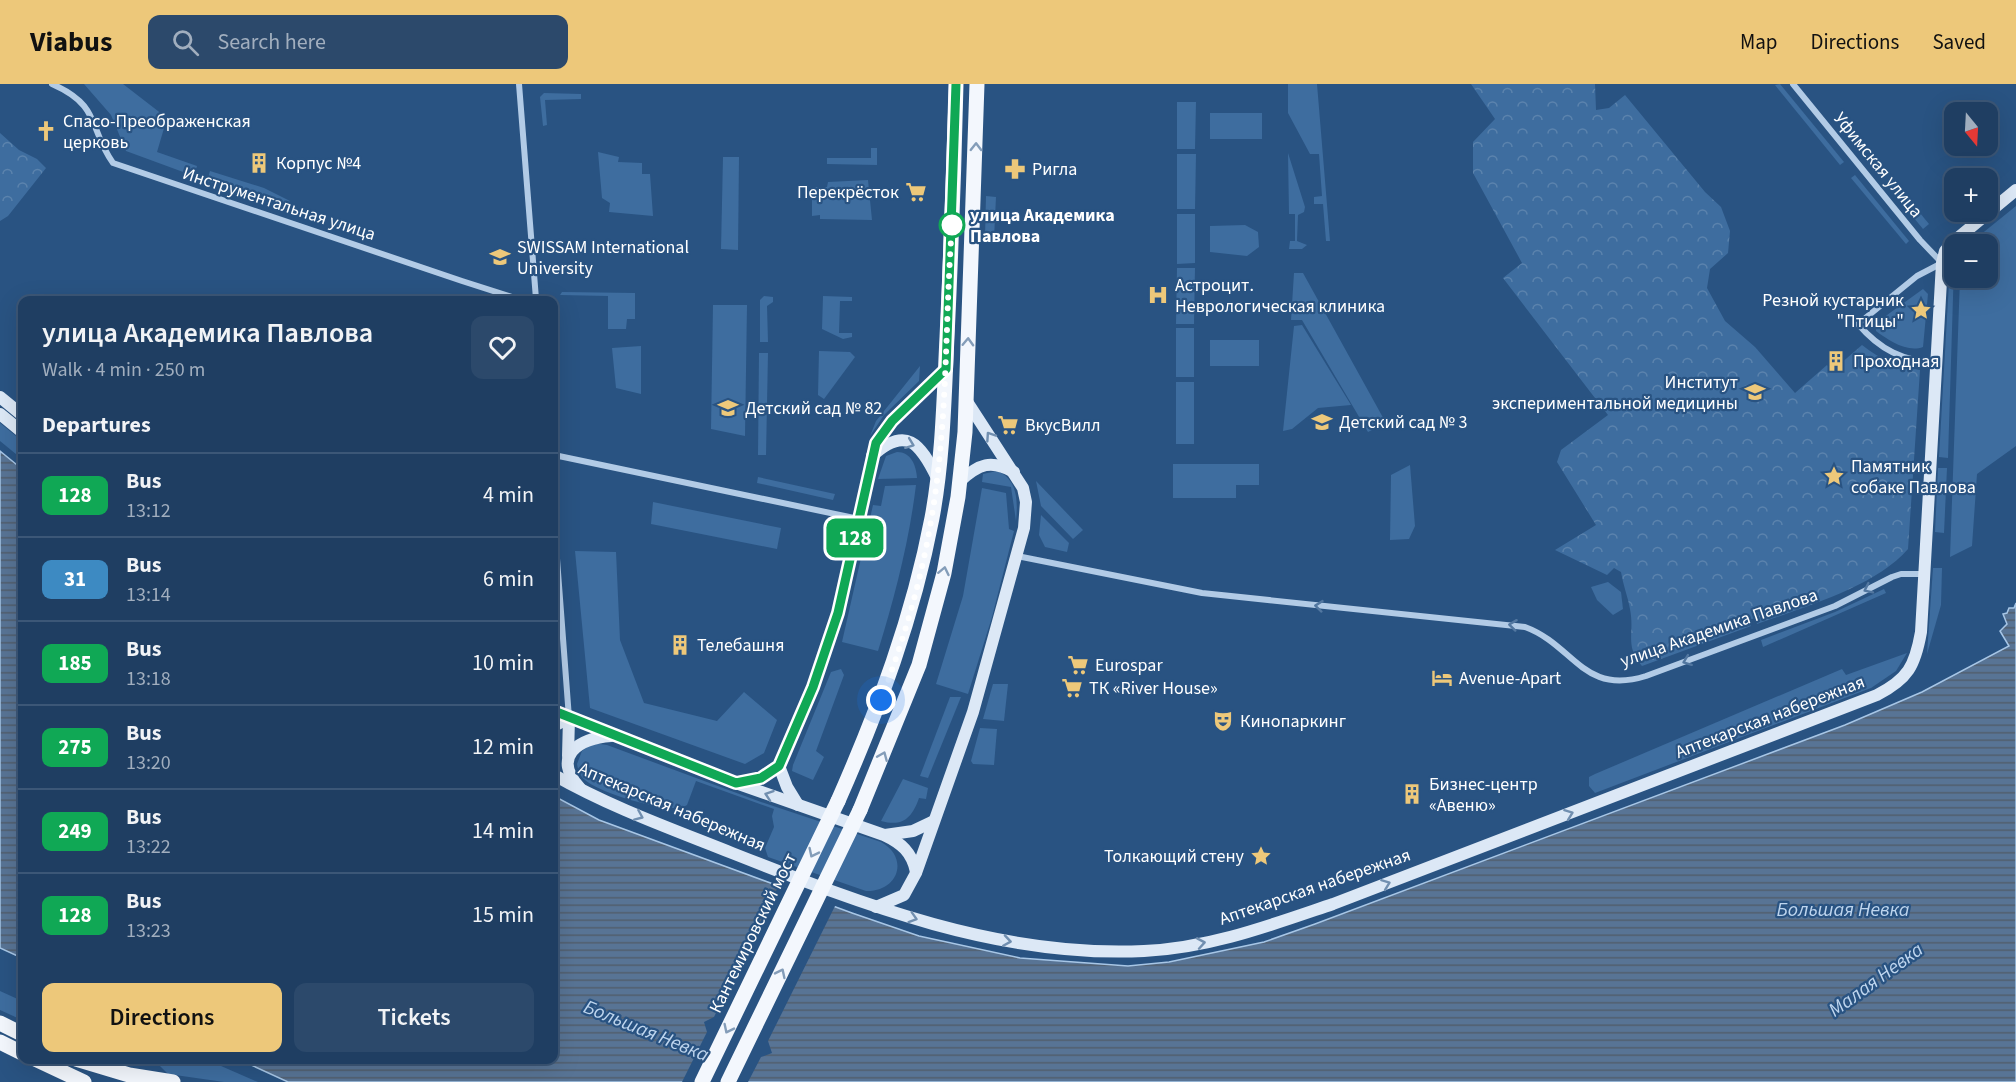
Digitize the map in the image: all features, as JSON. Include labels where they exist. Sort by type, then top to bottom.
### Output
[{"type":"main road","name":"Кантемировский мост","points":[[702,1082],[838,801],[873,721],[902,641],[930,527],[937,478],[946,369],[956,84]]},
{"type":"main road","points":[[728,1082],[860,810],[923,655],[944,573],[960,481],[966,400],[977,84]]},
{"type":"main road","points":[[0,1023],[18,1032]]},
{"type":"main road","points":[[0,1042],[18,1051]]},
{"type":"main road","points":[[46,1064],[84,1082]]},
{"type":"main road","points":[[93,1064],[129,1075],[173,1082]]},
{"type":"street","name":"Инструментальная улица","points":[[52,84],[86,106],[95,122],[105,152],[113,163],[509,296]]},
{"type":"street","points":[[519,84],[536,296]]},
{"type":"street","name":"Уфимская улица","points":[[1793,84],[1941,263]]},
{"type":"street","points":[[1923,574],[1941,263],[1945,250],[1953,242],[2016,190]]},
{"type":"street","points":[[1937,363],[1913,360],[1885,350],[1858,324],[1917,276],[1941,263]]},
{"type":"street","points":[[736,783],[761,778],[779,766],[824,659],[859,519],[871,457],[880,436],[892,421],[946,369]]},
{"type":"street","points":[[0,397],[18,412]]},
{"type":"street","points":[[876,907],[904,895],[916,873],[972,712],[1017,556],[1026,516],[1026,502],[1015,472],[966,400]]},
{"type":"street","points":[[0,414],[18,429]]},
{"type":"street","points":[[871,457],[893,441],[904,440],[922,449],[937,478]]},
{"type":"street","points":[[558,455],[859,519]]},
{"type":"street","points":[[960,481],[975,468],[984,464],[993,463],[1015,472]]},
{"type":"street","name":"улица Академика Павлова","points":[[1017,556],[1202,593],[1525,627],[1540,633],[1592,675],[1620,682],[1646,676],[1835,606],[1892,577],[1901,574],[1923,574]]},
{"type":"street","points":[[558,572],[569,718],[568,760],[570,775],[585,793]]},
{"type":"street","name":"Аптекарская набережная","points":[[558,777],[585,793],[714,846],[876,907],[983,937],[1036,946],[1092,950],[1144,951],[1200,944],[1250,932],[1333,904],[1888,689],[1905,676],[1917,658],[1923,574]]},
{"type":"street","points":[[558,713],[736,783],[884,835],[906,849],[914,861],[916,873]]},
{"type":"street","points":[[558,724],[569,718]]},
{"type":"street","points":[[568,760],[581,742],[614,736]]},
{"type":"street","points":[[779,766],[787,787],[798,805]]},
{"type":"street","points":[[884,835],[913,831],[932,822]]},
{"type":"green space","points":[[84,84],[123,84],[167,118],[157,152],[197,166],[194,176],[126,151],[111,115]]},
{"type":"green space","points":[[1288,84],[1317,84],[1330,241],[1326,241],[1323,204],[1314,204],[1314,197],[1322,196],[1319,154],[1310,154],[1288,113]]},
{"type":"green space","name":"Институт экспериментальной медицины","points":[[1471,84],[1595,84],[1596,110],[1609,108],[1625,95],[1705,192],[1721,207],[1730,231],[1728,253],[1710,269],[1707,288],[1725,321],[1755,347],[1795,393],[1827,365],[1832,371],[1862,345],[1889,362],[1920,370],[1908,549],[1894,562],[1858,585],[1817,603],[1757,624],[1755,618],[1749,620],[1751,626],[1642,666],[1633,652],[1630,609],[1621,572],[1614,568],[1607,575],[1555,550],[1596,525],[1557,462],[1561,450],[1608,415],[1503,278],[1522,263],[1473,173],[1473,142],[1495,119]]},
{"type":"green space","points":[[1780,84],[1844,162],[1840,165],[1775,85]]},
{"type":"green space","points":[[544,93],[581,94],[581,99],[545,100],[547,125],[543,126],[540,97]]},
{"type":"green space","points":[[1177,102],[1196,102],[1195,149],[1177,149]]},
{"type":"green space","points":[[1210,113],[1262,113],[1262,139],[1210,139]]},
{"type":"green space","points":[[0,133],[19,150],[37,159],[46,168],[8,216],[0,221]]},
{"type":"green space","points":[[871,148],[877,148],[877,165],[827,164],[827,158],[871,158]]},
{"type":"green space","points":[[598,152],[619,157],[618,162],[642,163],[642,174],[650,174],[653,216],[609,212],[610,203],[602,198]]},
{"type":"green space","points":[[1288,153],[1305,207],[1304,212],[1298,215],[1297,241],[1307,245],[1302,249],[1289,249],[1290,241],[1295,241],[1295,214],[1289,214]]},
{"type":"green space","points":[[1177,154],[1196,154],[1195,209],[1177,209]]},
{"type":"green space","points":[[723,157],[739,157],[738,250],[721,249]]},
{"type":"green space","points":[[210,171],[264,188],[290,201],[288,207],[207,181]]},
{"type":"green space","points":[[1855,175],[1909,241],[1906,244],[1851,178]]},
{"type":"green space","points":[[1892,179],[1929,224],[1923,229],[1886,184]]},
{"type":"green space","points":[[868,180],[872,220],[820,219],[820,215],[812,216],[812,187],[827,187],[828,182]]},
{"type":"green space","points":[[986,196],[996,197],[994,238],[985,237]]},
{"type":"green space","points":[[2016,206],[2016,446],[1977,474],[1972,546],[1950,557],[1960,288],[1998,288],[1998,234],[1981,234]]},
{"type":"green space","points":[[1177,214],[1195,214],[1195,263],[1177,264]]},
{"type":"green space","points":[[1245,225],[1258,232],[1259,247],[1247,256],[1210,252],[1210,226]]},
{"type":"green space","points":[[1177,268],[1195,268],[1194,324],[1176,324]]},
{"type":"green space","points":[[1294,273],[1303,273],[1386,423],[1368,432],[1302,320],[1291,320]]},
{"type":"green space","points":[[1949,288],[1953,288],[1948,458],[1939,457]]},
{"type":"green space","points":[[1923,289],[1928,294],[1923,347],[1904,347],[1876,331],[1876,323]]},
{"type":"green space","points":[[562,292],[635,293],[635,319],[627,319],[626,329],[608,329],[608,296],[560,295]]},
{"type":"green space","points":[[764,296],[773,297],[773,302],[767,306],[768,342],[760,342],[760,300]]},
{"type":"green space","points":[[823,296],[852,297],[852,301],[840,301],[839,333],[852,333],[852,337],[843,339],[822,329]]},
{"type":"green space","points":[[713,305],[747,305],[745,436],[711,429]]},
{"type":"green space","points":[[1302,325],[1351,405],[1318,408],[1292,429],[1283,431],[1294,326]]},
{"type":"green space","points":[[1176,328],[1194,328],[1194,377],[1176,377]]},
{"type":"green space","points":[[1210,340],[1259,340],[1259,366],[1210,366]]},
{"type":"green space","points":[[641,346],[641,394],[616,388],[612,348]]},
{"type":"green space","points":[[819,351],[850,352],[855,357],[824,399],[818,395]]},
{"type":"green space","points":[[759,353],[768,353],[766,455],[758,455]]},
{"type":"green space","points":[[920,366],[919,381],[884,415],[870,436],[876,421]]},
{"type":"green space","points":[[1176,382],[1194,382],[1194,444],[1176,444]]},
{"type":"green space","points":[[0,423],[18,438],[18,456],[0,441]]},
{"type":"green space","points":[[897,452],[906,454],[912,460],[917,478],[878,479],[886,456]]},
{"type":"green space","points":[[1173,464],[1259,464],[1259,485],[1236,485],[1236,498],[1173,498]]},
{"type":"green space","points":[[1410,465],[1415,526],[1409,539],[1390,540],[1391,475]]},
{"type":"green space","points":[[1938,468],[1947,468],[1944,533],[1935,532]]},
{"type":"green space","points":[[997,471],[1013,485],[1017,506],[1016,521],[1011,487],[982,482],[983,474]]},
{"type":"green space","points":[[758,477],[835,494],[833,500],[757,483]]},
{"type":"green space","points":[[1036,481],[1083,530],[1073,539],[1041,506]]},
{"type":"green space","points":[[916,485],[901,569],[878,651],[842,642],[873,505],[881,506],[885,486]]},
{"type":"green space","points":[[982,488],[1006,493],[1009,529],[1014,531],[992,617],[968,694],[936,684],[963,596]]},
{"type":"green space","points":[[653,502],[781,528],[777,549],[651,524]]},
{"type":"green space","points":[[1041,515],[1069,543],[1067,552],[1045,547],[1039,535]]},
{"type":"green space","points":[[575,551],[616,552],[620,640],[644,703],[717,721],[744,692],[777,720],[764,753],[745,764],[590,708]]},
{"type":"green space","points":[[1933,568],[1942,568],[1941,605],[1927,654]]},
{"type":"green space","points":[[1608,582],[1621,592],[1623,609],[1613,615],[1597,600],[1591,587]]},
{"type":"green space","points":[[1884,589],[1886,593],[1763,647],[1761,640],[1835,612]]},
{"type":"green space","points":[[1907,653],[1896,671],[1871,688],[1595,793],[1589,786],[1589,777],[1595,774],[1842,669],[1846,675]]},
{"type":"green space","points":[[841,669],[844,675],[816,751],[824,757],[813,780],[792,771],[793,765],[831,672]]},
{"type":"green space","points":[[993,684],[1008,684],[1004,721],[983,719]]},
{"type":"green space","points":[[950,697],[961,697],[928,778],[920,776]]},
{"type":"green space","points":[[980,728],[997,729],[994,765],[973,764],[971,761]]},
{"type":"green space","points":[[593,743],[607,745],[761,802],[881,842],[890,849],[895,857],[896,873],[886,886],[866,891],[768,857],[765,848],[774,827],[772,816],[774,809],[696,781],[687,805],[679,808],[636,802],[605,791],[585,780],[577,764],[582,751]]},
{"type":"green space","points":[[903,779],[928,788],[926,799],[919,798],[910,816],[901,822],[881,821]]},
{"type":"green space","points":[[0,991],[18,999],[18,1018],[0,1010]]},
{"type":"green space","points":[[158,1064],[217,1064],[258,1082],[224,1082],[168,1074]]},
{"type":"water","points":[[0,451],[18,466],[18,956],[0,948]]},
{"type":"water","name":"Большая Невка","points":[[2016,603],[2016,1082],[288,1082],[249,1064],[558,1064],[558,798],[599,820],[919,936],[1020,958],[1128,966],[1169,962],[1264,942],[1845,725],[1922,692],[2009,646],[2000,631],[2007,624],[2003,614],[2007,613],[2009,608],[2014,608]]},
{"type":"pier","points":[[779,885],[836,904],[768,1041],[772,1053],[761,1057],[748,1082],[682,1082],[707,1032],[704,1022],[714,1017]]},
{"type":"bus line","name":"128","points":[[558,713],[736,783],[761,778],[779,766],[824,659],[838,613],[871,457],[876,443],[892,421],[946,369],[956,84]]},
{"type":"place","name":"Спасо-Преображенская церковь","points":[[46,131]]},
{"type":"place","name":"Корпус №4","points":[[259,163]]},
{"type":"place","name":"Ригла","points":[[1015,169]]},
{"type":"place","name":"Перекрёсток","points":[[916,192]]},
{"type":"place","name":"улица Академика Павлова","points":[[952,225]]},
{"type":"place","name":"SWISSAM International University","points":[[500,257]]},
{"type":"place","name":"Астроцит. Неврологическая клиника","points":[[1158,295]]},
{"type":"place","name":"Резной кустарник \"Птицы\"","points":[[1921,310]]},
{"type":"place","name":"Проходная","points":[[1836,361]]},
{"type":"place","name":"Институт экспериментальной медицины","points":[[1755,392]]},
{"type":"place","name":"Детский сад № 82","points":[[728,408]]},
{"type":"place","name":"Детский сад № 3","points":[[1322,422]]},
{"type":"place","name":"ВкусВилл","points":[[1008,425]]},
{"type":"place","name":"Памятник собаке Павлова","points":[[1834,476]]},
{"type":"place","name":"Телебашня","points":[[680,645]]},
{"type":"place","name":"Eurospar","points":[[1078,665]]},
{"type":"place","name":"Avenue-Apart","points":[[1442,678]]},
{"type":"place","name":"ТК «River House»","points":[[1072,688]]},
{"type":"place","name":"Кинопаркинг","points":[[1223,721]]},
{"type":"place","name":"Бизнес-центр «Авеню»","points":[[1412,794]]},
{"type":"place","name":"Толкающий стену","points":[[1261,856]]},
{"type":"route","points":[[881,700],[913,603],[932,516],[946,369],[952,225]]},
{"type":"water label","name":"Малая Невка","points":[[1876,980]]}]
